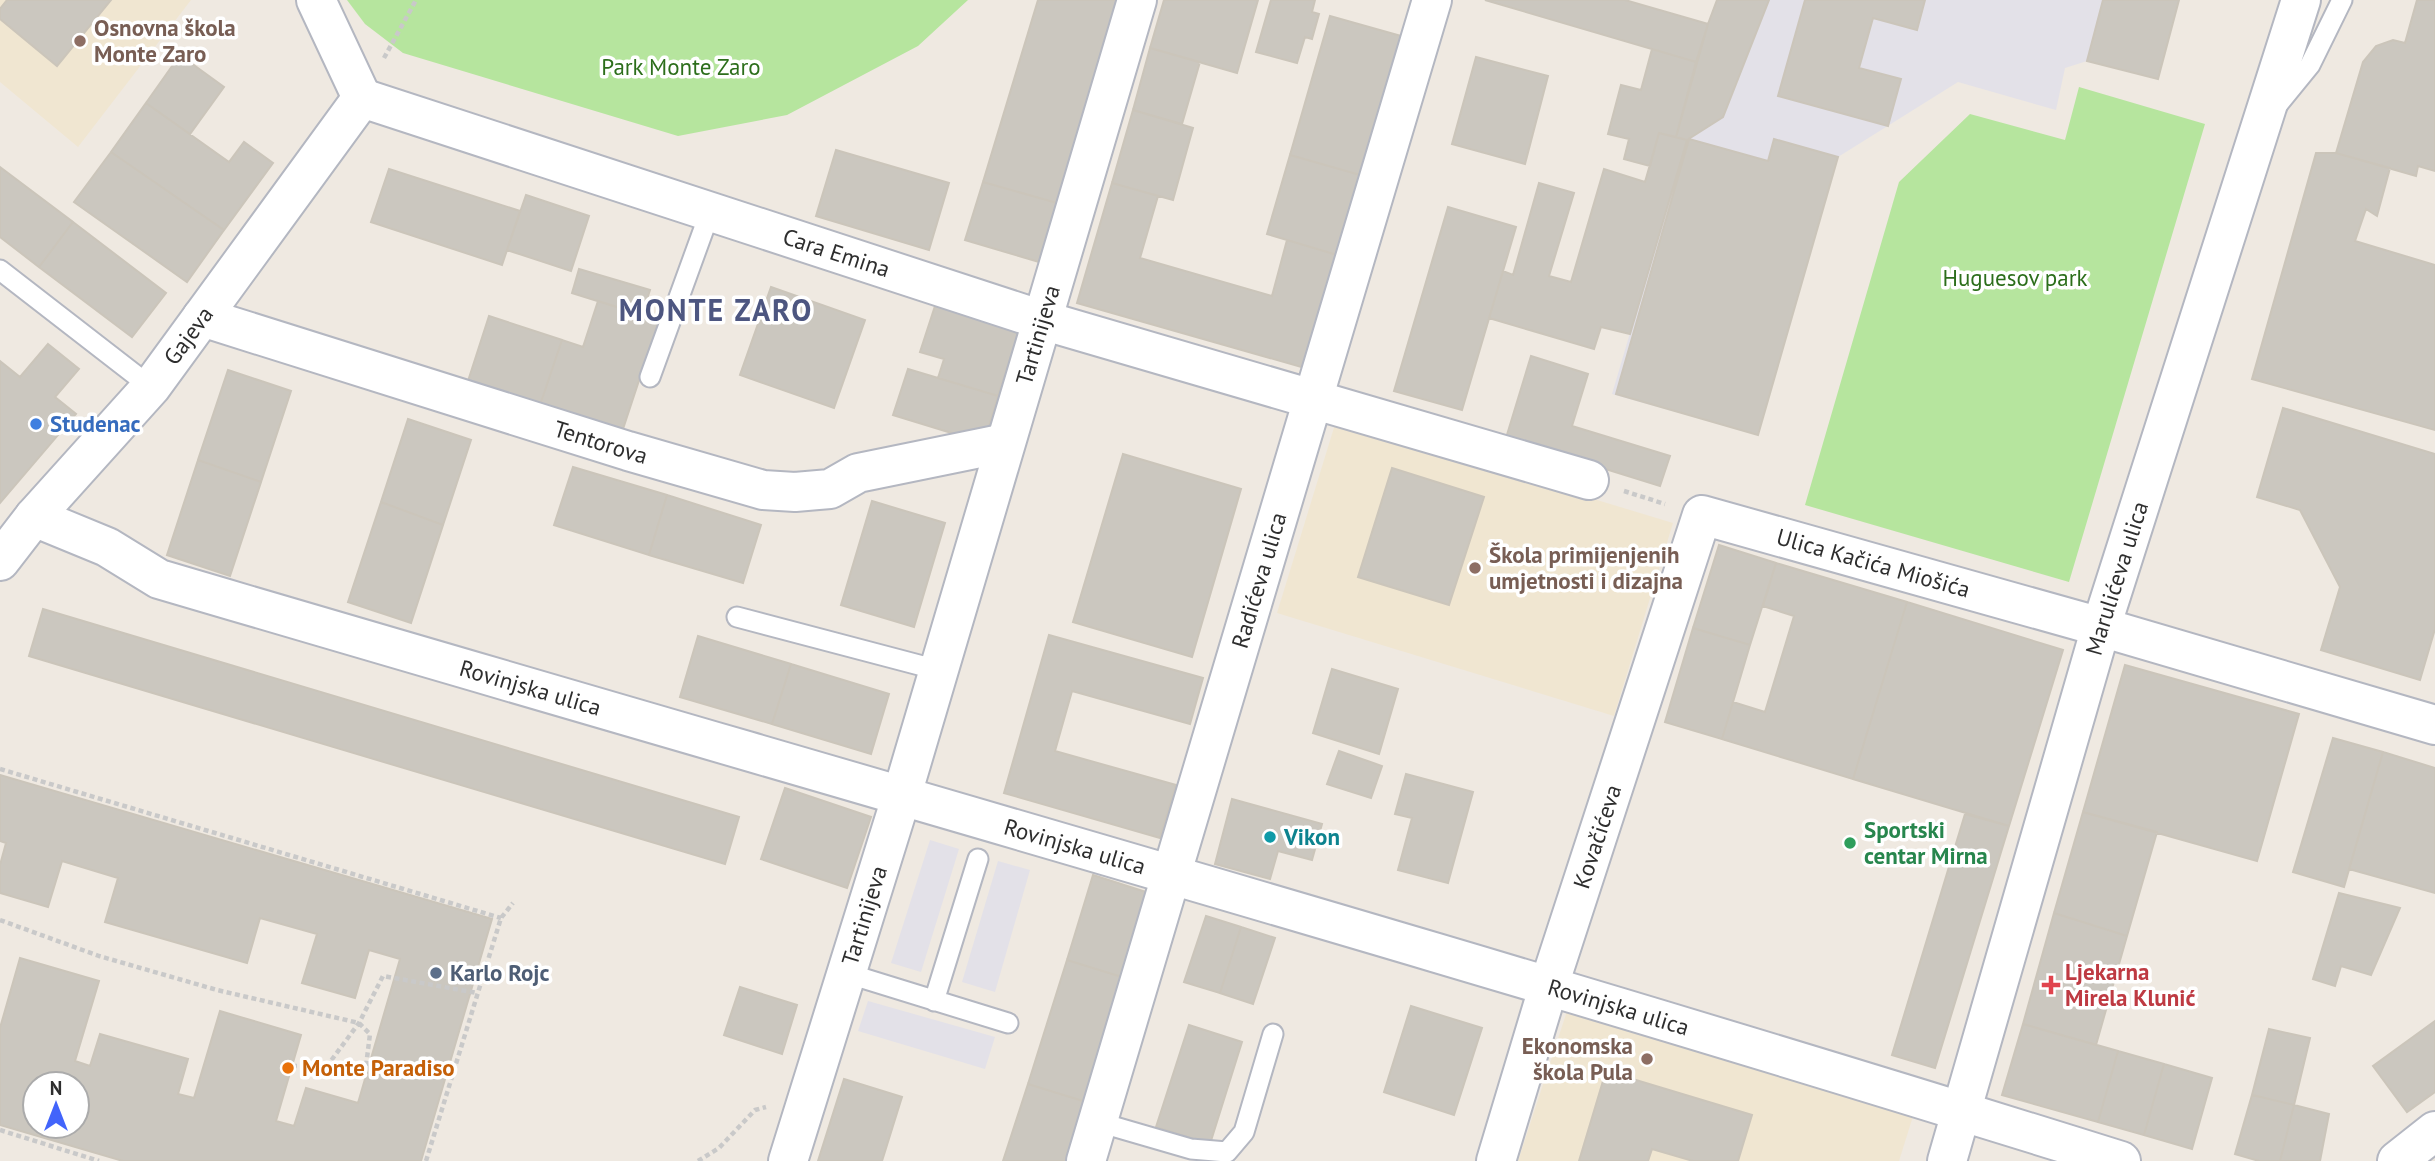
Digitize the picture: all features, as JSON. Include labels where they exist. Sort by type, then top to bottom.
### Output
[{"type":"street","points":[[316,0],[362,98]]},
{"type":"street","name":"Tartinijeva","points":[[788,1161],[901,798],[1137,0]]},
{"type":"street","name":"Radićeva ulica","points":[[1086,1161],[1432,0]]},
{"type":"street","name":"Marulićeva ulica","points":[[1947,1161],[2101,627],[2301,0]]},
{"type":"street","name":"Cara Emina","points":[[362,98],[1042,320],[1314,399]]},
{"type":"street","name":"Gajeva","points":[[0,561],[34,517],[151,387],[362,98]]},
{"type":"street","name":"Tentorova","points":[[202,317],[615,447],[763,490],[795,492],[830,489],[858,473],[1005,443]]},
{"type":"street","points":[[1314,399],[1589,480]]},
{"type":"street","name":"Ulica Kačića Miošića","points":[[1703,515],[2435,725]]},
{"type":"street","name":"Kovačićeva","points":[[1496,1161],[1549,985],[1703,515]]},
{"type":"street","name":"Rovinjska ulica","points":[[34,517],[107,547],[159,579],[901,798],[1172,873],[1549,985],[2121,1161]]},
{"type":"street","points":[[2397,1161],[2435,1131]]},
{"type":"lane","points":[[2262,122],[2310,65],[2342,0]]},
{"type":"lane","points":[[650,377],[710,212]]},
{"type":"lane","points":[[0,270],[151,387]]},
{"type":"lane","points":[[737,617],[939,670]]},
{"type":"lane","points":[[934,1001],[978,859]]},
{"type":"lane","points":[[846,973],[1009,1023]]},
{"type":"lane","points":[[1098,1122],[1191,1149],[1227,1152],[1244,1132],[1273,1034]]},
{"type":"path","points":[[362,98],[416,0]]},
{"type":"path","points":[[1589,480],[1703,515]]},
{"type":"path","points":[[0,769],[501,918]]},
{"type":"path","points":[[425,1161],[501,918],[513,904]]},
{"type":"path","points":[[0,920],[99,956],[217,990],[359,1023],[370,1034],[366,1066]]},
{"type":"path","points":[[292,1066],[327,1066],[359,1023],[383,976],[477,993]]},
{"type":"path","points":[[698,1161],[719,1147],[755,1110],[771,1105],[805,1108]]},
{"type":"path","points":[[0,1130],[99,1161]]},
{"type":"shaded area","name":"Osnovna škola Monte Zaro","points":[[0,0],[191,0],[78,147],[0,82]]},
{"type":"shaded area","points":[[1717,0],[2103,0],[2087,61],[2065,68],[2056,110],[1958,82],[1838,157],[1758,435],[1612,394],[1687,140],[1676,137]]},
{"type":"shaded area","name":"Škola primijenjenih umjetnosti i dizajna","points":[[1336,421],[1673,523],[1614,716],[1277,613]]},
{"type":"shaded area","points":[[930,840],[959,849],[921,972],[891,963]]},
{"type":"shaded area","points":[[998,861],[1030,870],[995,992],[962,982]]},
{"type":"shaded area","points":[[868,1001],[995,1037],[985,1069],[858,1031]]},
{"type":"shaded area","name":"Ekonomska škola Pula","points":[[1569,1005],[1914,1113],[1899,1161],[1518,1161]]},
{"type":"green space","name":"Park Monte Zaro","points":[[347,0],[968,0],[918,46],[787,115],[678,136],[403,53],[365,24]]},
{"type":"green space","name":"Huguesov park","points":[[2079,87],[2205,124],[2069,582],[1805,505],[1899,182],[1970,114],[2065,140]]},
{"type":"building","points":[[7,0],[111,0],[57,66],[0,19],[0,9]]},
{"type":"building","points":[[1038,0],[1119,0],[1057,203],[983,182]]},
{"type":"building","points":[[1164,0],[1258,0],[1237,73],[1150,48]]},
{"type":"building","points":[[1271,0],[1315,0],[1312,12],[1319,14],[1312,39],[1305,37],[1297,63],[1256,52]]},
{"type":"building","points":[[1485,0],[1625,0],[1708,24],[1696,62]]},
{"type":"building","points":[[1717,0],[1769,0],[1723,117],[1687,140],[1676,137]]},
{"type":"building","points":[[1805,0],[1925,0],[1917,30],[1873,18],[1859,68],[1901,79],[1888,126],[1778,96]]},
{"type":"building","points":[[2103,0],[2179,0],[2158,79],[2087,61]]},
{"type":"building","points":[[2417,0],[2435,0],[2435,171],[2418,166],[2416,176],[2336,153],[2363,62],[2376,46],[2393,40],[2405,43]]},
{"type":"building","points":[[1330,16],[1401,36],[1360,175],[1290,155]]},
{"type":"building","points":[[1150,48],[1200,62],[1182,124],[1133,110]]},
{"type":"building","points":[[1652,49],[1696,62],[1676,137],[1659,133],[1650,166],[1624,159],[1629,139],[1608,134],[1621,85],[1641,90]]},
{"type":"building","points":[[180,55],[224,87],[190,134],[146,103]]},
{"type":"building","points":[[1476,57],[1548,76],[1525,164],[1452,144]]},
{"type":"building","points":[[146,103],[229,162],[244,142],[273,163],[224,230],[111,152]]},
{"type":"building","points":[[1133,110],[1193,128],[1173,200],[1112,183]]},
{"type":"building","points":[[1659,133],[1687,140],[1630,334],[1601,327],[1594,349],[1489,318],[1503,271],[1513,275],[1539,183],[1574,193],[1549,276],[1571,282],[1604,169],[1645,182]]},
{"type":"building","points":[[1689,139],[1768,161],[1774,139],[1838,157],[1758,435],[1616,394]]},
{"type":"building","points":[[836,150],[949,183],[929,250],[816,216]]},
{"type":"building","points":[[111,152],[224,230],[187,282],[74,202]]},
{"type":"building","points":[[2316,153],[2336,153],[2390,168],[2377,216],[2366,209],[2355,241],[2435,265],[2435,430],[2252,379]]},
{"type":"building","points":[[1290,155],[1360,175],[1337,255],[1267,234]]},
{"type":"building","points":[[0,167],[73,222],[39,267],[0,237]]},
{"type":"building","points":[[389,169],[520,211],[502,265],[371,222]]},
{"type":"building","points":[[983,182],[1057,203],[1039,262],[965,240]]},
{"type":"building","points":[[1112,183],[1158,196],[1140,258],[1272,296],[1287,240],[1337,255],[1305,368],[1077,303]]},
{"type":"building","points":[[526,195],[589,216],[571,271],[507,250]]},
{"type":"building","points":[[1448,207],[1516,227],[1462,410],[1394,391]]},
{"type":"building","points":[[73,222],[166,293],[132,337],[39,267]]},
{"type":"building","points":[[579,269],[650,290],[642,315],[572,293]]},
{"type":"building","points":[[771,287],[865,320],[834,408],[740,375]]},
{"type":"building","points":[[598,301],[659,320],[622,432],[540,405],[562,340],[583,347]]},
{"type":"building","points":[[935,306],[1019,331],[998,396],[938,378],[944,359],[920,352]]},
{"type":"building","points":[[489,316],[562,340],[540,405],[468,381]]},
{"type":"building","points":[[48,344],[79,369],[55,397],[76,414],[0,503],[0,361],[20,377]]},
{"type":"building","points":[[1531,356],[1588,374],[1572,426],[1670,456],[1660,486],[1506,438]]},
{"type":"building","points":[[908,369],[998,396],[984,443],[893,415]]},
{"type":"building","points":[[228,370],[291,391],[261,482],[198,460]]},
{"type":"building","points":[[2283,408],[2435,454],[2435,629],[2420,680],[2321,650],[2340,587],[2300,510],[2257,497]]},
{"type":"building","points":[[408,419],[471,440],[443,525],[381,502]]},
{"type":"building","points":[[1123,454],[1241,489],[1192,657],[1073,622]]},
{"type":"building","points":[[198,460],[261,482],[230,576],[167,555]]},
{"type":"building","points":[[573,467],[667,495],[649,555],[554,525]]},
{"type":"building","points":[[1392,468],[1484,497],[1449,605],[1358,577]]},
{"type":"building","points":[[667,495],[761,525],[743,583],[649,555]]},
{"type":"building","points":[[872,501],[945,523],[914,627],[841,605]]},
{"type":"building","points":[[381,502],[443,525],[411,623],[348,602]]},
{"type":"building","points":[[1719,545],[1776,563],[1750,645],[1693,628]]},
{"type":"building","points":[[1776,563],[1907,602],[1853,779],[1722,739],[1733,702],[1765,712],[1794,616],[1763,606]]},
{"type":"building","points":[[1907,602],[2063,650],[2009,826],[1853,779]]},
{"type":"building","points":[[43,609],[739,817],[725,864],[29,656]]},
{"type":"building","points":[[1693,628],[1750,645],[1722,739],[1665,722]]},
{"type":"building","points":[[1049,635],[1203,678],[1190,724],[1072,691],[1055,751],[1176,785],[1160,838],[1004,793]]},
{"type":"building","points":[[698,636],[791,664],[772,724],[680,697]]},
{"type":"building","points":[[791,664],[889,694],[871,754],[772,724]]},
{"type":"building","points":[[2125,665],[2299,714],[2257,861],[2083,812]]},
{"type":"building","points":[[1332,669],[1398,689],[1379,754],[1313,733]]},
{"type":"building","points":[[2333,738],[2383,752],[2344,887],[2293,872]]},
{"type":"building","points":[[1339,751],[1382,766],[1371,798],[1327,784]]},
{"type":"building","points":[[2383,752],[2435,768],[2435,893],[2349,869]]},
{"type":"building","points":[[1406,774],[1473,792],[1448,883],[1398,870],[1412,818],[1395,814]]},
{"type":"building","name":"Karlo Rojc","points":[[0,775],[492,919],[421,1161],[123,1161],[51,1140],[91,1140],[91,1070],[21,1070],[21,1131],[0,1125],[0,1028],[20,958],[99,981],[75,1061],[90,1066],[100,1034],[188,1059],[178,1094],[194,1098],[220,1011],[301,1035],[276,1121],[294,1126],[306,1088],[358,1103],[400,959],[369,950],[355,998],[302,983],[317,934],[260,918],[247,963],[105,922],[118,878],[62,861],[48,907],[0,893],[0,865],[6,843],[0,841]]},
{"type":"building","points":[[785,788],[871,817],[847,888],[761,859]]},
{"type":"building","name":"Vikon","points":[[1232,799],[1322,824],[1312,860],[1278,851],[1270,879],[1215,864]]},
{"type":"building","points":[[2083,812],[2157,832],[2127,936],[2054,913]]},
{"type":"building","points":[[1965,814],[2009,826],[1935,1068],[1892,1055]]},
{"type":"building","points":[[1093,875],[1152,894],[1125,978],[1067,960]]},
{"type":"building","points":[[2339,893],[2400,908],[2371,975],[2341,966],[2335,986],[2313,979]]},
{"type":"building","points":[[2054,913],[2127,936],[2096,1045],[2023,1024]]},
{"type":"building","points":[[1206,916],[1241,927],[1220,993],[1184,982]]},
{"type":"building","points":[[1241,927],[1275,938],[1253,1004],[1220,993]]},
{"type":"building","points":[[1067,960],[1125,978],[1086,1102],[1028,1084]]},
{"type":"building","points":[[740,987],[797,1005],[782,1054],[724,1035]]},
{"type":"building","points":[[1411,1006],[1482,1028],[1454,1115],[1384,1092]]},
{"type":"building","points":[[2435,1021],[2435,1092],[2407,1112],[2373,1066]]},
{"type":"building","points":[[2023,1024],[2118,1051],[2098,1122],[2002,1095]]},
{"type":"building","points":[[1189,1025],[1242,1042],[1210,1144],[1156,1127]]},
{"type":"building","points":[[2269,1029],[2310,1038],[2294,1105],[2252,1095]]},
{"type":"building","points":[[2118,1051],[2164,1064],[2144,1135],[2098,1122]]},
{"type":"building","points":[[2164,1064],[2212,1078],[2192,1149],[2144,1135]]},
{"type":"building","points":[[1606,1071],[1752,1115],[1738,1161],[1693,1161],[1652,1149],[1648,1161],[1579,1161]]},
{"type":"building","points":[[844,1079],[902,1097],[882,1161],[818,1161]]},
{"type":"building","points":[[1028,1084],[1086,1102],[1068,1161],[1003,1161]]},
{"type":"building","points":[[2252,1095],[2294,1105],[2280,1161],[2259,1161],[2235,1154]]},
{"type":"building","points":[[2294,1105],[2329,1114],[2320,1161],[2280,1161]]},
{"type":"place","name":"Osnovna škola Monte Zaro","points":[[80,41]]},
{"type":"place","name":"Studenac","points":[[36,424]]},
{"type":"place","name":"Škola primijenjenih umjetnosti i dizajna","points":[[1475,568]]},
{"type":"place","name":"Vikon","points":[[1270,837]]},
{"type":"place","name":"Sportski centar Mirna","points":[[1850,843]]},
{"type":"place","name":"Karlo Rojc","points":[[436,973]]},
{"type":"place","name":"Ljekarna Mirela Klunić","points":[[2051,985]]},
{"type":"place","name":"Ekonomska škola Pula","points":[[1647,1059]]},
{"type":"place","name":"Monte Paradiso","points":[[288,1068]]},
{"type":"district","name":"MONTE ZARO","points":[[716,311]]}]
